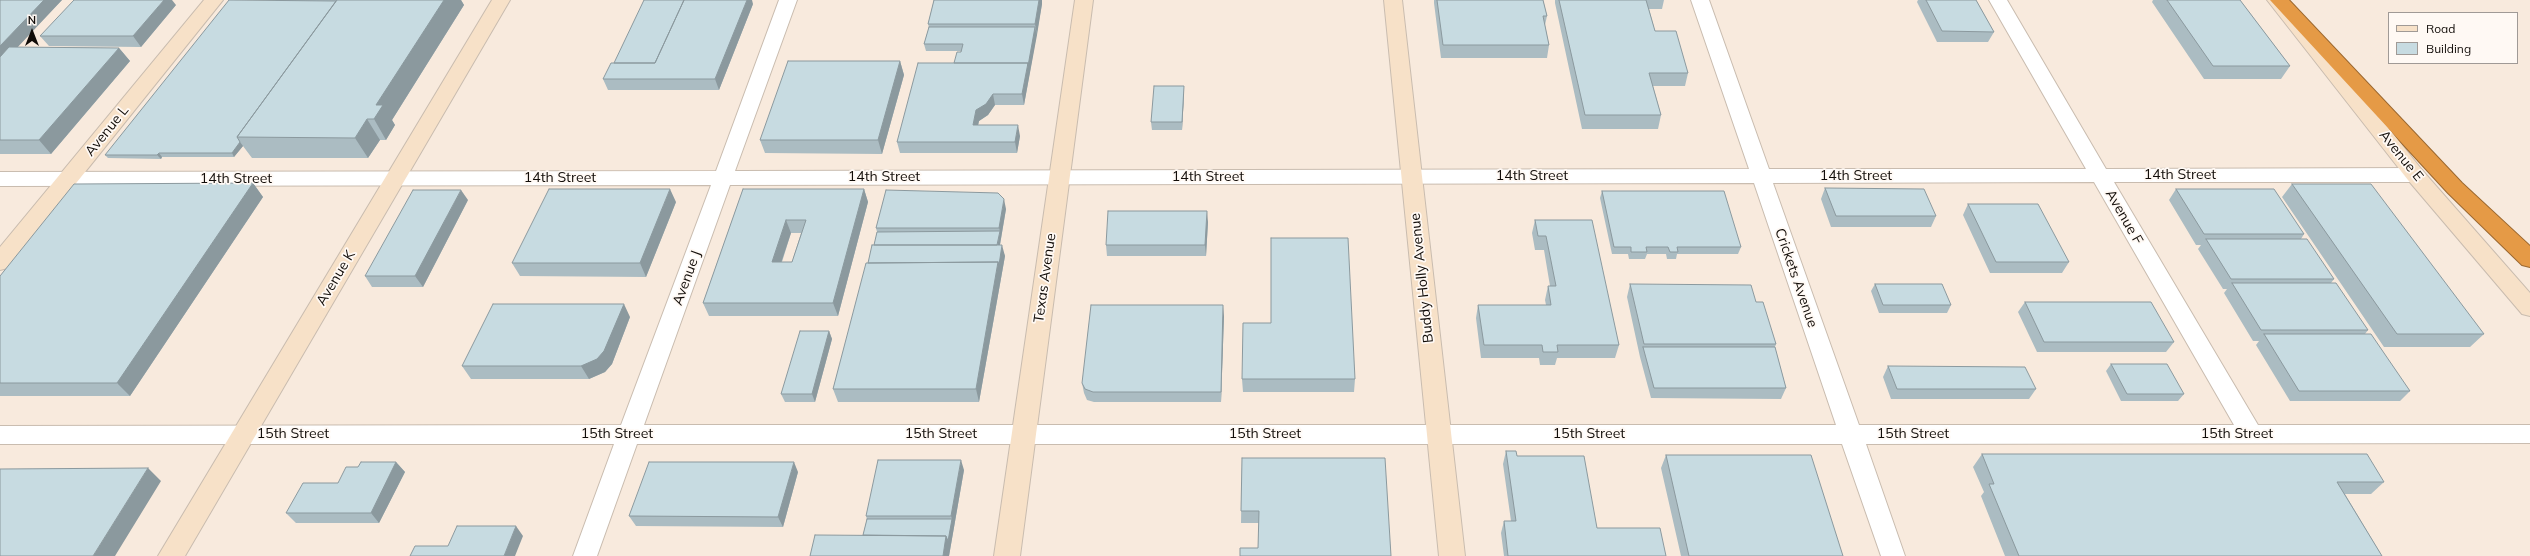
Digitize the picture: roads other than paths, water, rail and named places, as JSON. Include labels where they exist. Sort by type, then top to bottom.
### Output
[{"type":"highway","points":[[2278,0],[2455,188],[2530,258]]},
{"type":"main road","name":"Avenue L","points":[[0,262],[214,0]]},
{"type":"main road","name":"Avenue K","points":[[171,556],[501,0]]},
{"type":"main road","name":"Texas Avenue","points":[[1007,556],[1084,0]]},
{"type":"main road","name":"Buddy Holly Avenue","points":[[1393,0],[1452,556]]},
{"type":"main road","name":"Avenue E","points":[[2278,0],[2415,175],[2530,308]]},
{"type":"street","name":"Avenue J","points":[[585,556],[788,0]]},
{"type":"street","name":"Crickets Avenue","points":[[1700,0],[1893,556]]},
{"type":"street","name":"Avenue F","points":[[1998,0],[2251,434]]},
{"type":"street","name":"14th Street","points":[[0,179],[2415,175]]},
{"type":"street","name":"15th Street","points":[[0,434],[2530,434]]}]
